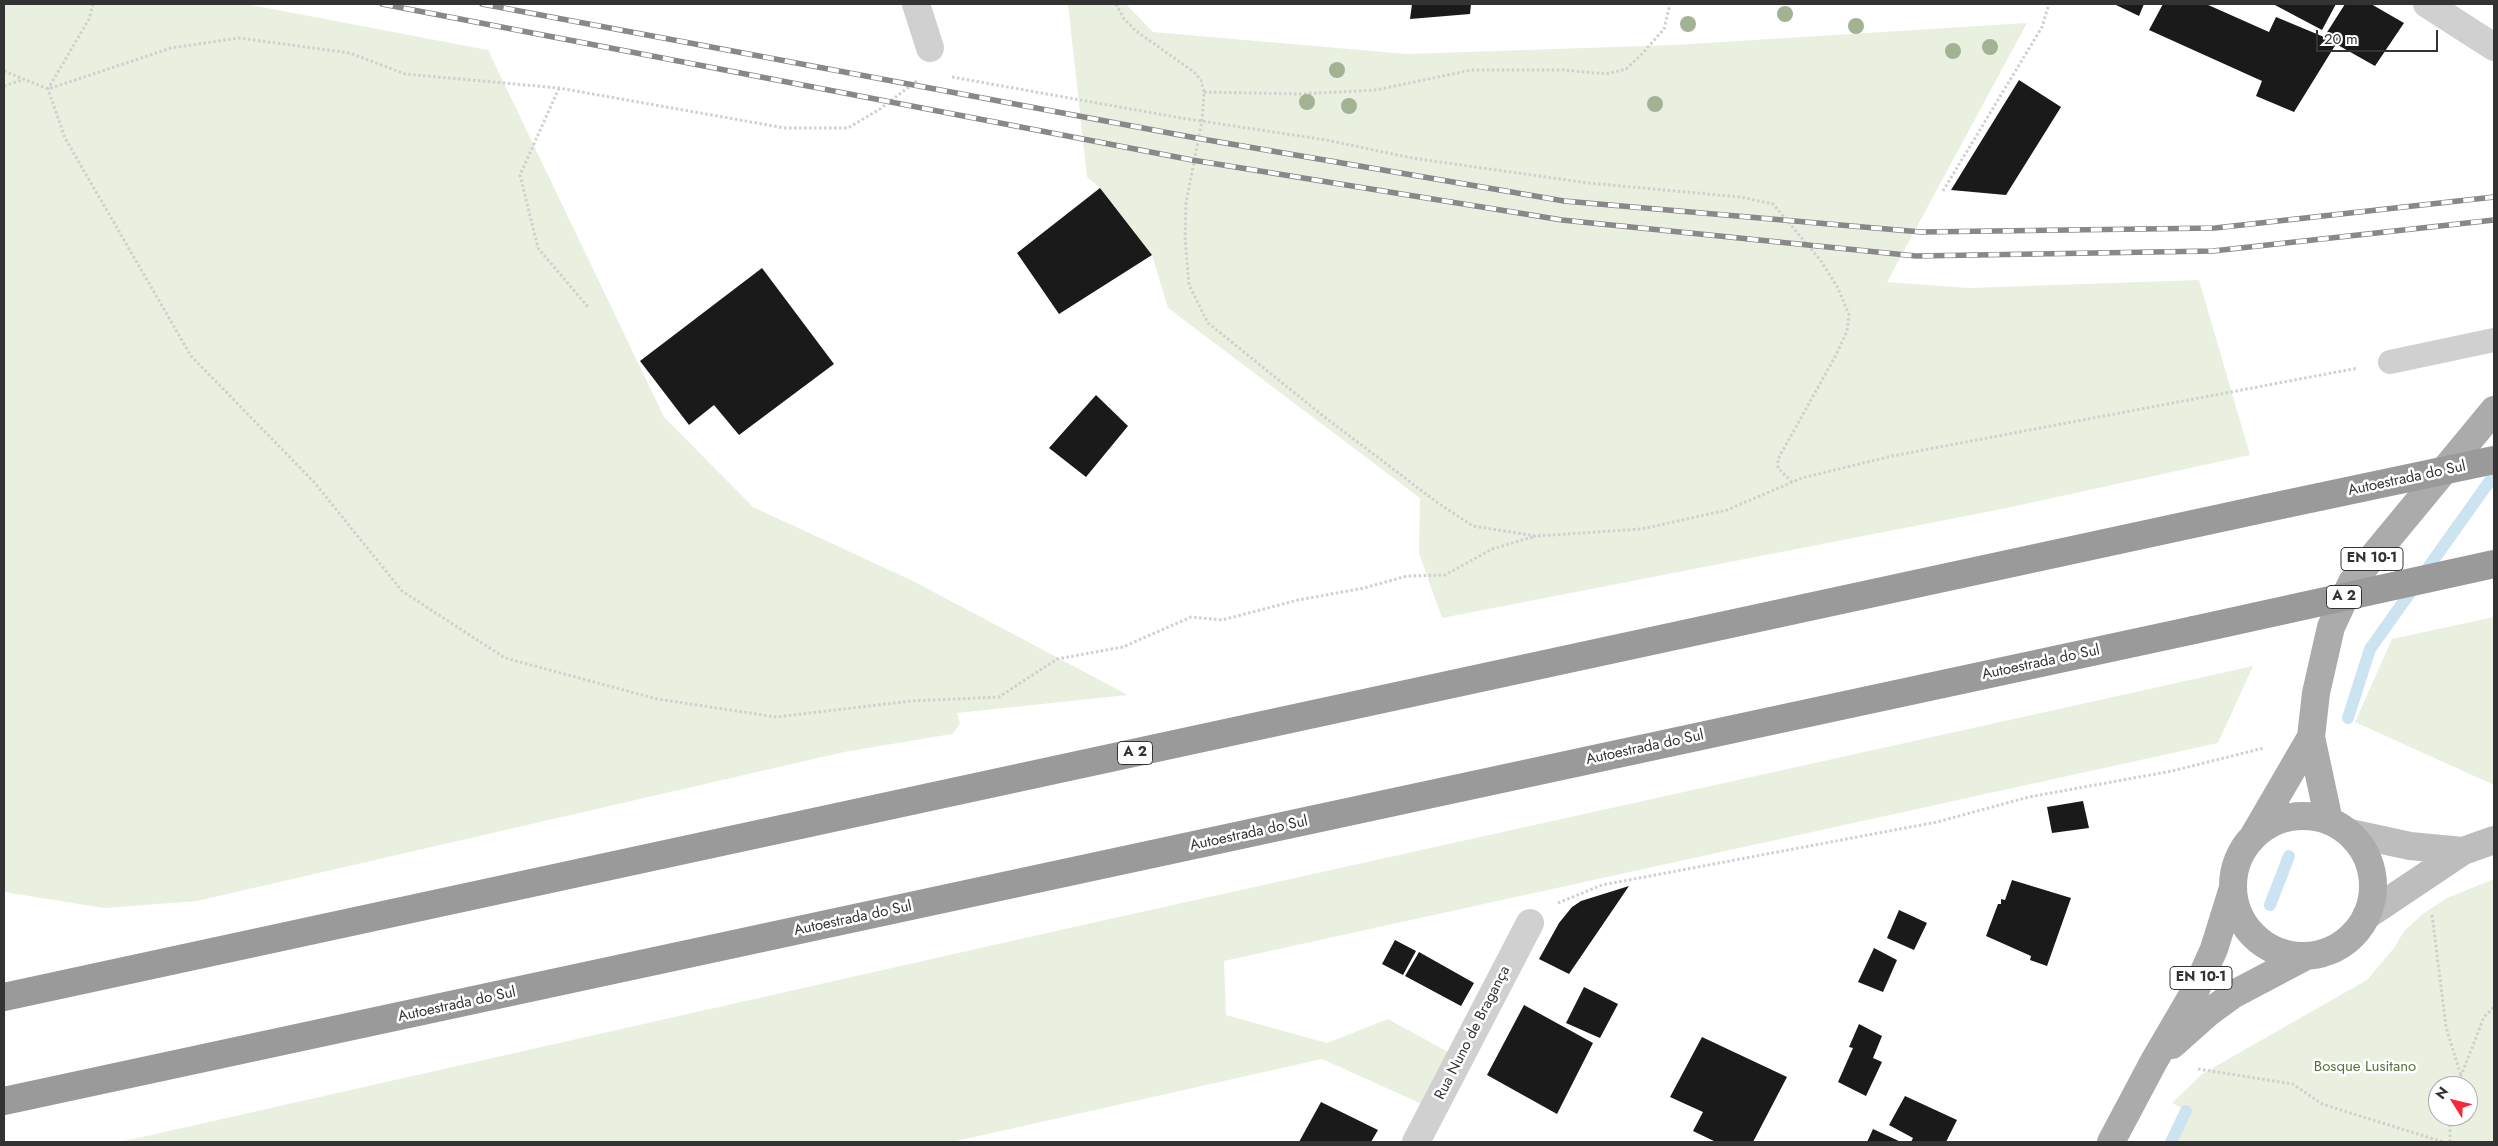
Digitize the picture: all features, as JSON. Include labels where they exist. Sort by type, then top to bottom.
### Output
[{"type":"highway","name":"Autoestrada do Sul","points":[[4,997],[2494,460]]},
{"type":"highway","name":"Autoestrada do Sul","points":[[4,1101],[2494,564]]},
{"type":"main road","name":"EN 10-1","points":[[2306,956],[2284,954],[2264,945],[2248,930],[2237,910],[2233,888],[2234,870],[2241,853],[2311,736],[2316,693],[2330,627],[2352,582],[2494,410]]},
{"type":"main road","name":"EN 10-1","points":[[2311,736],[2340,827]]},
{"type":"main road","name":"EN 10-1","points":[[2154,1061],[2208,1013],[2234,994],[2306,956],[2330,950],[2351,937],[2366,916],[2373,895],[2372,872],[2364,851],[2340,827],[2308,816],[2287,817],[2268,826],[2251,839]]},
{"type":"main road","name":"EN 10-1","points":[[2111,1142],[2154,1061],[2200,981],[2214,949],[2233,888]]},
{"type":"street","points":[[916,4],[930,48]]},
{"type":"street","points":[[2427,4],[2494,48]]},
{"type":"street","points":[[2340,827],[2410,846],[2463,850]]},
{"type":"street","points":[[2366,916],[2463,850],[2494,840]]},
{"type":"street","name":"Rua Nuno de Bragança","points":[[1416,1142],[1530,923]]},
{"type":"lane","points":[[2390,362],[2494,340]]},
{"type":"path","points":[[93,4],[89,19],[48,89],[65,138],[191,356],[314,482],[402,591],[505,658],[657,699],[776,717],[911,700],[999,697],[1057,659],[1123,647],[1190,618],[1222,620],[1298,600],[1364,588],[1407,576],[1446,576],[1492,549],[1536,536]]},
{"type":"path","points":[[1116,4],[1124,19],[1136,31],[1194,72],[1201,80],[1204,92],[1202,121],[1186,203],[1185,238],[1189,285],[1208,323],[1322,415],[1445,508],[1472,526],[1536,536],[1642,529],[1727,510],[1802,478],[1892,456],[2390,362]]},
{"type":"path","points":[[1204,92],[1298,94],[1376,90],[1471,70],[1564,70],[1606,74],[1626,69],[1640,56],[1664,29],[1670,4]]},
{"type":"path","points":[[1943,191],[2042,27],[2049,4]]},
{"type":"path","points":[[4,71],[22,80],[48,89],[171,48],[239,38],[350,54],[406,74],[559,88],[785,128],[848,128],[880,109],[922,78]]},
{"type":"path","points":[[947,76],[1202,121],[1326,140],[1412,158],[1597,184],[1740,197],[1772,204],[1821,261],[1838,288],[1849,316],[1847,331],[1836,355],[1778,460],[1778,468],[1792,482]]},
{"type":"path","points":[[4,86],[22,80]]},
{"type":"path","points":[[559,88],[520,175],[538,248],[588,307]]},
{"type":"path","points":[[1530,923],[1543,909],[1602,885],[1937,822],[2030,798],[2172,771],[2255,749],[2282,747],[2311,736]]},
{"type":"path","points":[[2432,912],[2431,920],[2446,1027],[2461,1076]]},
{"type":"path","points":[[2461,1076],[2484,1017],[2494,1007]]},
{"type":"path","points":[[2198,1069],[2293,1084],[2322,1104],[2443,1142]]},
{"type":"path","points":[[2450,1126],[2450,1142]]},
{"type":"green space","points":[[4,4],[246,4],[488,50],[664,417],[753,507],[913,581],[1128,695],[957,713],[960,724],[952,734],[844,752],[197,901],[104,908],[4,892]]},
{"type":"green space","points":[[1068,4],[1126,4],[1153,32],[1407,54],[1674,45],[2027,23],[1887,282],[1969,288],[2199,280],[2250,455],[2002,509],[1442,618],[1419,553],[1420,498],[1168,308],[1152,255],[1100,188],[1087,177]]},
{"type":"green space","points":[[2494,617],[2494,785],[2355,722],[2392,639]]},
{"type":"green space","points":[[2253,666],[2218,743],[1224,961],[1226,1015],[1327,1043],[1388,1019],[1450,1053],[1424,1105],[1322,1059],[952,1142],[120,1142],[1078,926]]},
{"type":"green space","name":"Bosque Lusitano","points":[[2494,879],[2494,1142],[2176,1142],[2190,1112],[2172,1103],[2202,1074],[2367,980],[2394,948],[2404,931],[2424,913],[2447,898]]},
{"type":"building","points":[[1412,4],[1471,4],[1470,14],[1410,19]]},
{"type":"building","points":[[2114,4],[2144,4],[2139,16]]},
{"type":"building","points":[[2163,4],[2206,4],[2269,32],[2276,17],[2324,37],[2345,4],[2371,4],[2404,23],[2375,66],[2336,44],[2294,112],[2256,96],[2262,81],[2149,30]]},
{"type":"building","points":[[2273,4],[2336,4],[2322,30]]},
{"type":"building","points":[[2019,80],[2061,107],[2006,195],[1951,190]]},
{"type":"building","points":[[1100,188],[1152,255],[1059,314],[1017,253]]},
{"type":"building","points":[[762,268],[834,364],[739,435],[714,405],[689,425],[640,361]]},
{"type":"building","points":[[1096,395],[1128,426],[1086,477],[1049,448]]},
{"type":"building","points":[[2083,801],[2089,828],[2052,833],[2047,807]]},
{"type":"building","points":[[2012,880],[2071,898],[2047,966],[2030,960],[2031,956],[1986,936],[1998,904],[2001,904],[2001,899],[2005,900]]},
{"type":"building","points":[[1629,886],[1569,974],[1539,959],[1559,923],[1572,907],[1581,901]]},
{"type":"building","points":[[1899,910],[1927,923],[1914,950],[1887,938]]},
{"type":"building","points":[[1395,940],[1416,951],[1403,975],[1382,964]]},
{"type":"building","points":[[1874,948],[1897,960],[1883,992],[1858,982]]},
{"type":"building","points":[[1419,952],[1474,983],[1461,1006],[1405,976]]},
{"type":"building","points":[[1584,987],[1618,1004],[1600,1038],[1566,1023]]},
{"type":"building","points":[[1524,1005],[1593,1043],[1557,1114],[1487,1075]]},
{"type":"building","points":[[1859,1024],[1882,1036],[1873,1058],[1882,1062],[1866,1096],[1838,1082],[1853,1048],[1849,1047]]},
{"type":"building","points":[[1702,1037],[1787,1077],[1753,1142],[1716,1142],[1693,1131],[1703,1112],[1670,1097]]},
{"type":"building","points":[[1905,1096],[1957,1120],[1946,1142],[1911,1142],[1913,1138],[1889,1125]]},
{"type":"building","points":[[1321,1102],[1378,1130],[1371,1142],[1299,1142]]},
{"type":"building","points":[[1873,1129],[1901,1142],[1867,1142]]},
{"type":"waterway","points":[[2348,718],[2370,649],[2494,475]]},
{"type":"waterway","points":[[2270,905],[2289,856]]},
{"type":"waterway","points":[[2171,1142],[2186,1111]]},
{"type":"railway","points":[[382,4],[1192,160],[1562,220],[1916,256],[2213,251],[2494,220]]},
{"type":"railway","points":[[482,4],[1196,138],[1564,201],[1921,232],[2215,228],[2494,197]]}]
